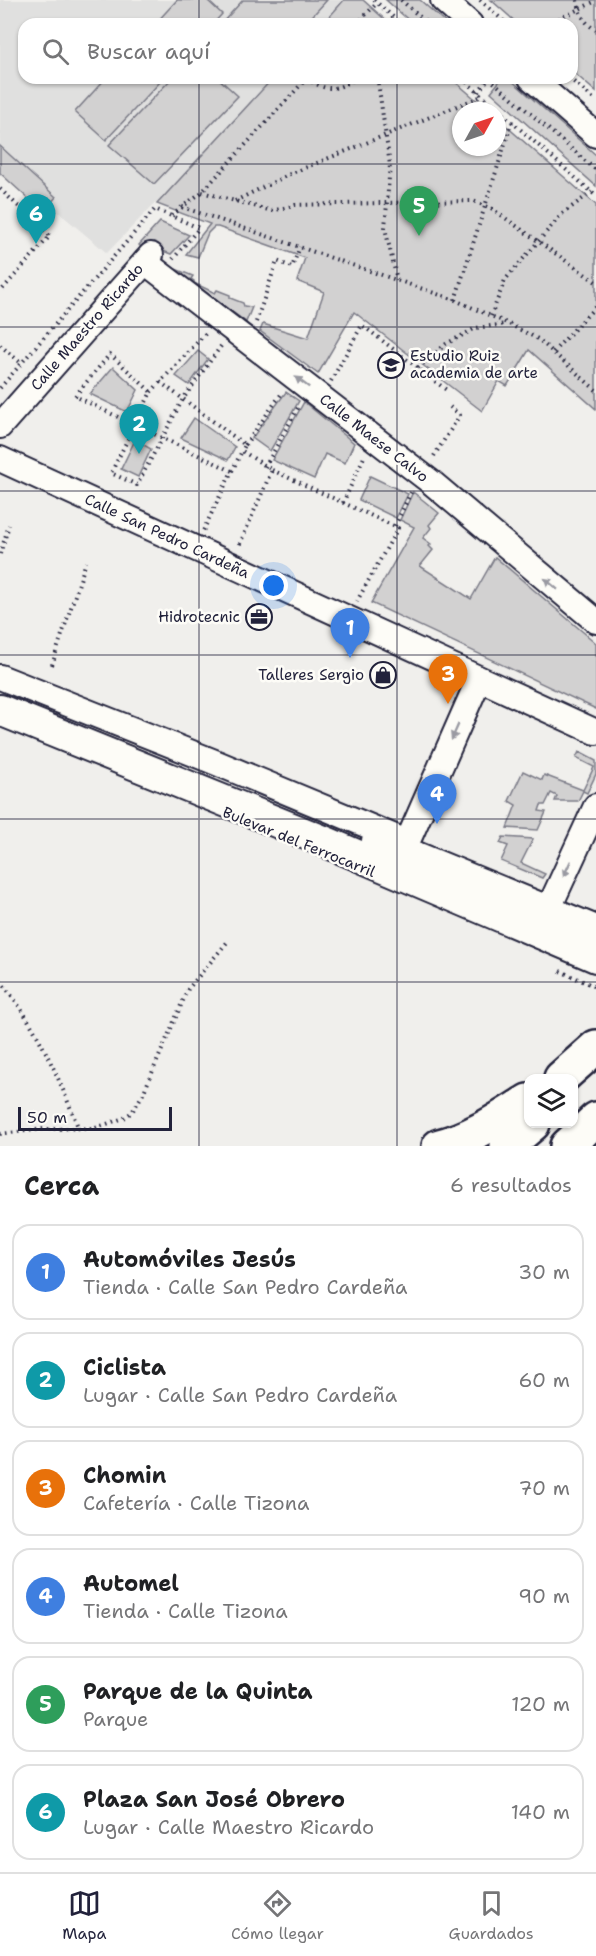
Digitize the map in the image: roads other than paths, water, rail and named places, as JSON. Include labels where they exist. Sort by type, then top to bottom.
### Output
[{"type":"highway","points":[[567,1074],[595,1055]]},
{"type":"highway","points":[[578,1080],[595,1055]]},
{"type":"highway","points":[[439,1146],[449,1144],[482,1128],[524,1103]]},
{"type":"highway","points":[[567,1146],[596,1119]]},
{"type":"highway","points":[[507,1146],[528,1128]]},
{"type":"main road","name":"Bulevar del Ferrocarril","points":[[0,688],[551,902],[596,931]]},
{"type":"main road","name":"Bulevar del Ferrocarril","points":[[0,710],[326,842],[596,957]]},
{"type":"street","points":[[443,0],[463,18]]},
{"type":"street","points":[[538,84],[596,135]]},
{"type":"street","name":"Calle Maestro Ricardo","points":[[0,426],[148,258]]},
{"type":"street","name":"Calle Maese Calvo","points":[[148,258],[430,482],[596,621]]},
{"type":"street","name":"Calle San Pedro Cardeña","points":[[0,459],[596,732]]},
{"type":"street","name":"Bulevar del Ferrocarril","points":[[0,677],[212,761],[405,847]]},
{"type":"street","points":[[405,847],[479,679]]},
{"type":"street","name":"Bulevar del Ferrocarril","points":[[0,721],[245,819],[596,967]]},
{"type":"street","points":[[551,902],[596,806]]},
{"type":"street","name":"Bulevar del Ferrocarril","points":[[459,898],[477,897],[596,947]]},
{"type":"street","name":"Bulevar del Ferrocarril","points":[[551,902],[596,920]]},
{"type":"place","name":"Parque de la Quinta","points":[[419,236]]},
{"type":"place","name":"Plaza San José Obrero","points":[[36,244]]},
{"type":"place","name":"Estudio Ruiz academia de arte","points":[[391,365]]},
{"type":"place","name":"Ciclista","points":[[139,454]]},
{"type":"place","name":"Hidrotecnic","points":[[259,617]]},
{"type":"place","name":"Automóviles Jesús","points":[[350,658]]},
{"type":"place","name":"Talleres Sergio","points":[[383,675]]},
{"type":"place","name":"Chomin","points":[[448,704]]},
{"type":"place","name":"Automel","points":[[437,824]]}]
